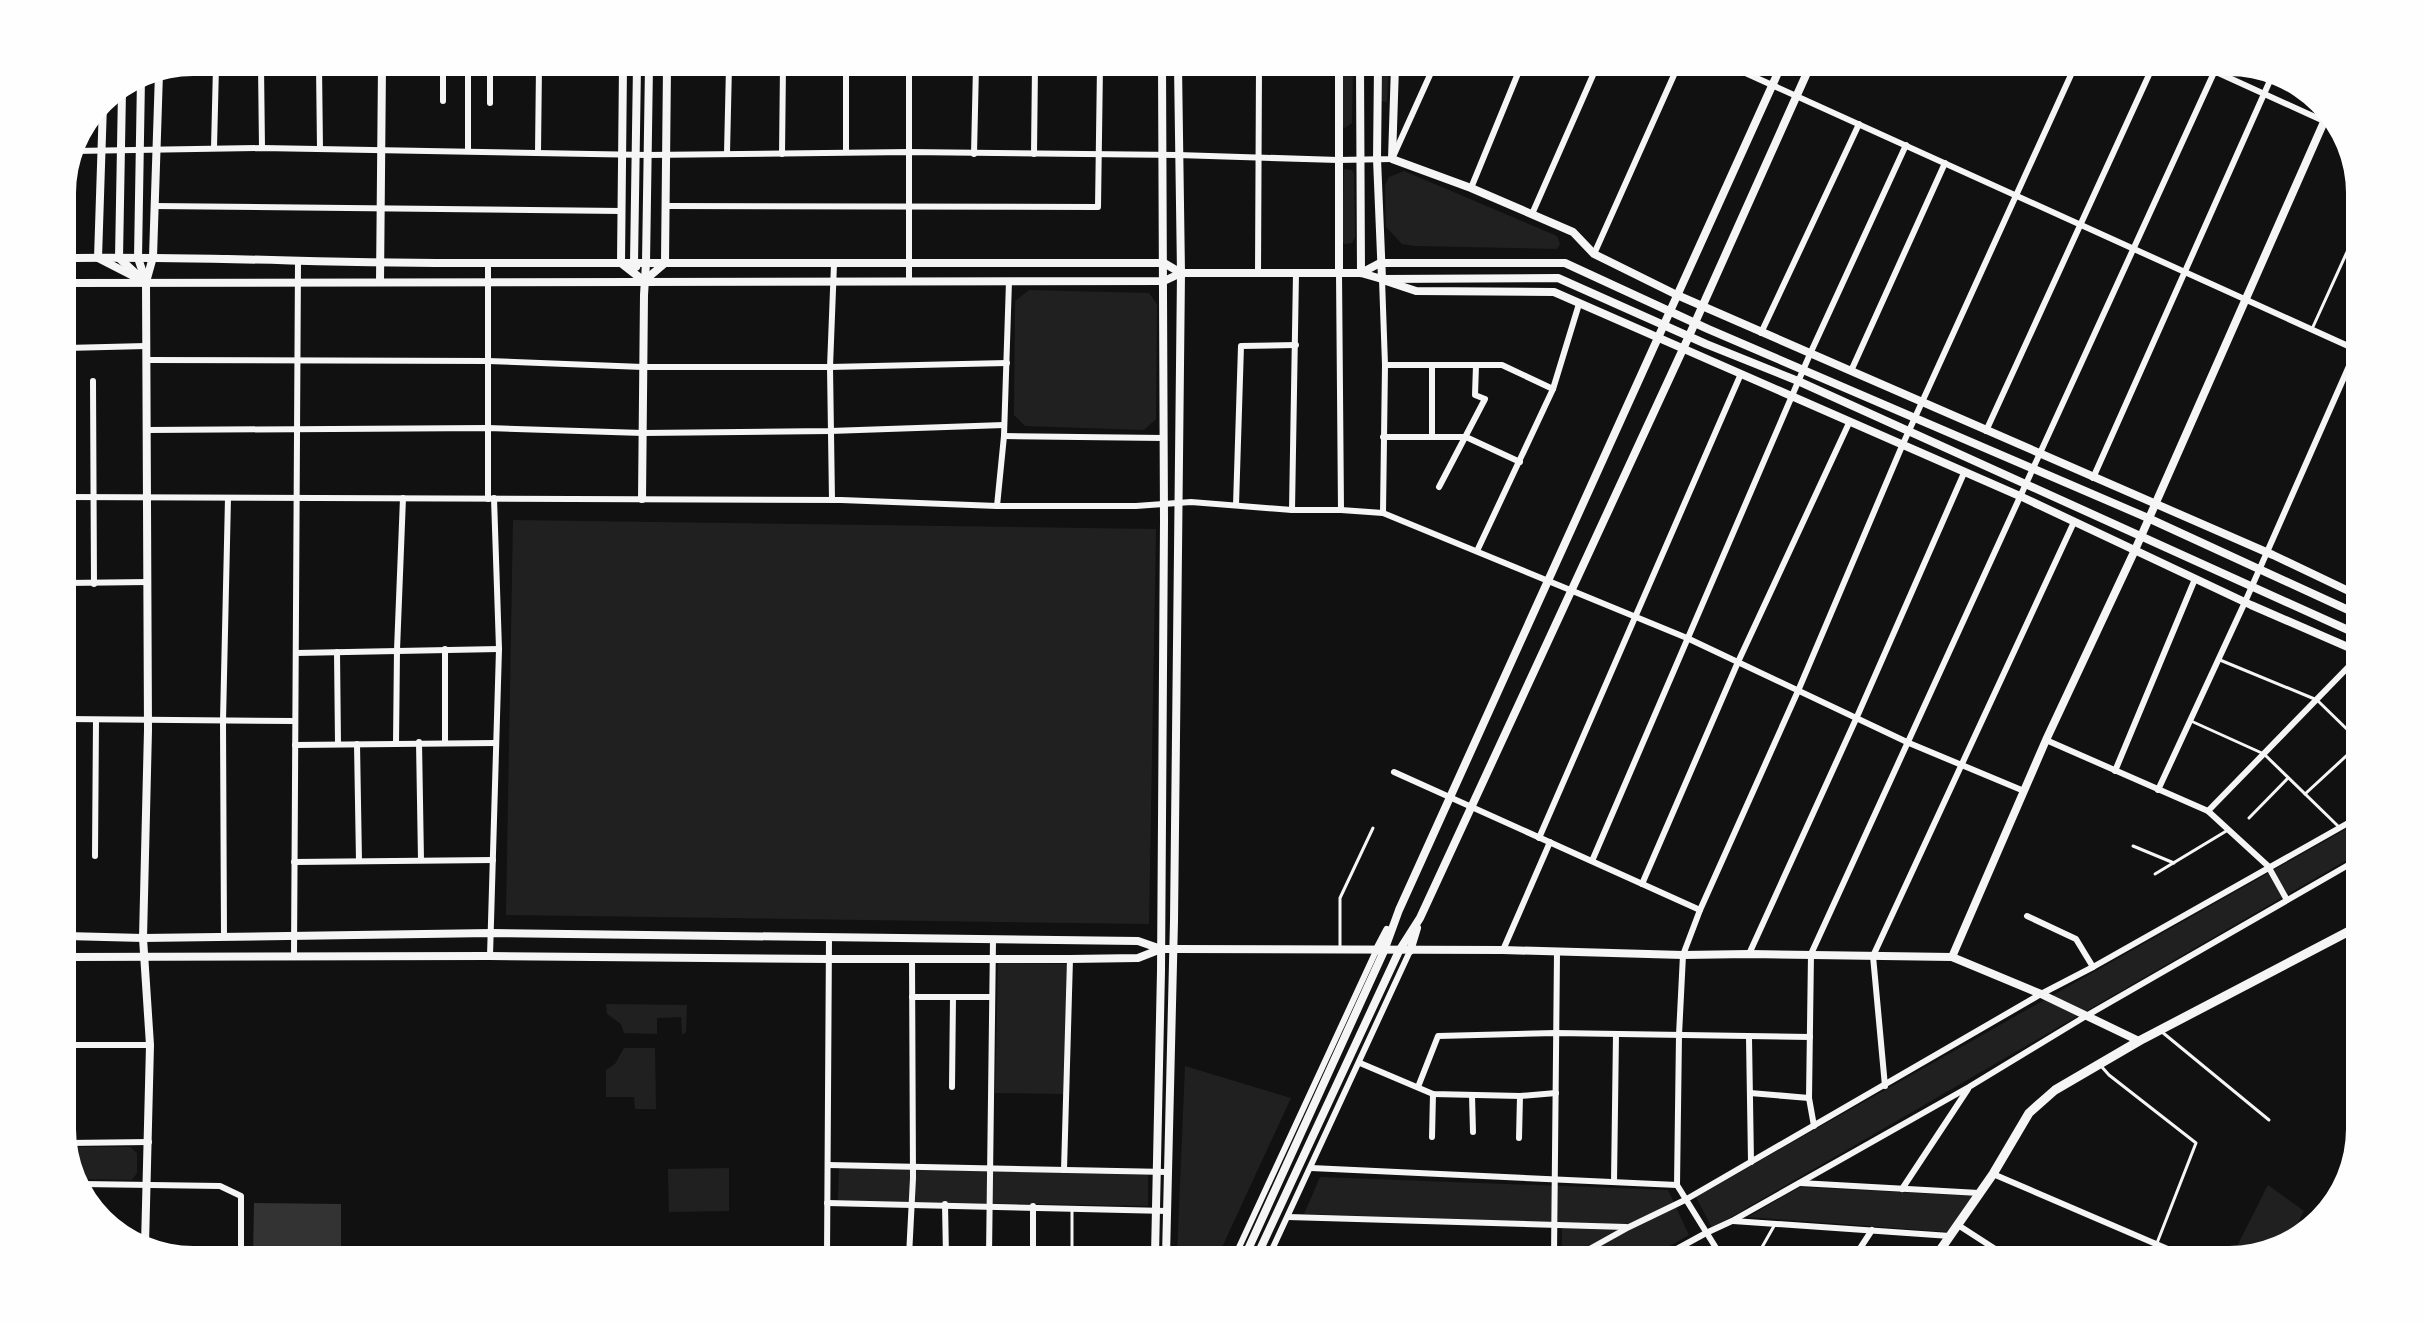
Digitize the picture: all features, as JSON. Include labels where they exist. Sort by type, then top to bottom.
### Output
[{"type":"main road","points":[[1360,76],[1361,273]]},
{"type":"main road","points":[[1378,76],[1377,159],[1382,279]]},
{"type":"main road","points":[[141,90],[138,258],[146,282]]},
{"type":"main road","points":[[121,101],[119,258],[146,282]]},
{"type":"main road","points":[[1361,273],[1380,263],[1565,263],[1669,312],[2148,518],[2346,609]]},
{"type":"main road","points":[[1361,273],[1382,279],[1558,278],[1798,381],[1908,433],[2346,629]]},
{"type":"main road","points":[[1943,1246],[1993,1174],[2030,1113],[2055,1090],[2139,1041],[2346,933]]},
{"type":"street","points":[[214,148],[216,76]]},
{"type":"street","points":[[261,76],[262,148]]},
{"type":"street","points":[[319,76],[320,149]]},
{"type":"street","points":[[380,282],[382,76]]},
{"type":"street","points":[[443,76],[443,101]]},
{"type":"street","points":[[468,76],[468,150]]},
{"type":"street","points":[[490,76],[490,103]]},
{"type":"street","points":[[538,152],[540,76]]},
{"type":"street","points":[[621,263],[623,76]]},
{"type":"street","points":[[637,76],[634,263],[644,281]]},
{"type":"street","points":[[642,499],[649,76]]},
{"type":"street","points":[[644,281],[665,263],[667,76]]},
{"type":"street","points":[[728,153],[729,76]]},
{"type":"street","points":[[782,154],[783,76]]},
{"type":"street","points":[[846,76],[846,152]]},
{"type":"street","points":[[909,76],[909,281]]},
{"type":"street","points":[[974,154],[976,76]]},
{"type":"street","points":[[1034,154],[1035,76]]},
{"type":"street","points":[[666,206],[1098,207],[1100,76]]},
{"type":"street","points":[[1155,1246],[1161,949],[1164,281],[1162,76]]},
{"type":"street","points":[[1166,1246],[1174,949],[1181,273],[1178,76]]},
{"type":"street","points":[[1258,76],[1258,273]]},
{"type":"street","points":[[1339,76],[1341,510]]},
{"type":"street","points":[[1392,159],[1395,76]]},
{"type":"street","points":[[1392,159],[1429,76]]},
{"type":"street","points":[[1471,188],[1517,76]]},
{"type":"street","points":[[1532,214],[1593,76]]},
{"type":"street","points":[[1594,254],[1674,76]]},
{"type":"street","points":[[1753,76],[2346,344]]},
{"type":"street","points":[[1240,1246],[1399,910],[1776,76]]},
{"type":"street","points":[[1262,1246],[1399,951],[1419,920],[1695,323],[1805,76]]},
{"type":"street","points":[[1714,1246],[1677,1185],[1679,1035],[1683,955],[1700,910],[1798,691],[1902,446],[2070,76]]},
{"type":"street","points":[[1986,431],[2148,76]]},
{"type":"street","points":[[1814,1126],[1809,1098],[1811,954],[2213,76]]},
{"type":"street","points":[[2229,76],[2264,94],[2315,114]]},
{"type":"street","points":[[145,1234],[150,1045],[143,957],[148,720],[146,282],[153,257],[159,82]]},
{"type":"street","points":[[2093,478],[2183,271],[2269,84]]},
{"type":"street","points":[[98,258],[102,120]]},
{"type":"street","points":[[1761,333],[1859,124]]},
{"type":"street","points":[[1952,957],[2046,740],[2134,550],[2323,124]]},
{"type":"street","points":[[1592,861],[1798,381],[1906,145]]},
{"type":"street","points":[[84,151],[262,148],[622,154],[909,152],[1392,159],[1471,188],[1573,232],[1594,254],[1677,295],[2267,553],[2346,591]]},
{"type":"street","points":[[1851,372],[1945,163]]},
{"type":"street","points":[[154,206],[622,211]]},
{"type":"street","points":[[77,258],[153,257],[298,262],[488,263],[1164,263],[1181,273]]},
{"type":"street","points":[[98,258],[146,282]]},
{"type":"street","points":[[294,957],[298,262]]},
{"type":"street","points":[[488,263],[488,428],[499,649],[490,956]]},
{"type":"street","points":[[621,263],[644,281]]},
{"type":"street","points":[[832,500],[830,367],[834,264]]},
{"type":"street","points":[[77,283],[1164,281],[1181,273],[1361,273]]},
{"type":"street","points":[[1292,510],[1296,273]]},
{"type":"street","points":[[1383,513],[1385,365],[1382,279],[1416,291],[1554,292],[1682,351],[1792,396],[1848,423],[2022,497],[2195,579],[2346,646]]},
{"type":"street","points":[[997,506],[1005,425],[1009,281]]},
{"type":"street","points":[[1477,551],[1552,390],[1579,304]]},
{"type":"street","points":[[1236,505],[1241,346],[1296,345]]},
{"type":"street","points":[[77,348],[146,346]]},
{"type":"street","points":[[147,360],[488,361],[643,367],[830,367],[1006,363]]},
{"type":"street","points":[[1385,365],[1432,367],[1502,365],[1552,390]]},
{"type":"street","points":[[1439,487],[1485,399],[1475,395],[1476,365]]},
{"type":"street","points":[[1432,367],[1432,436]]},
{"type":"street","points":[[2158,790],[2252,587],[2346,374]]},
{"type":"street","points":[[1539,838],[1740,376]]},
{"type":"street","points":[[93,381],[94,584]]},
{"type":"street","points":[[1642,884],[1738,662],[1848,423]]},
{"type":"street","points":[[148,429],[488,428],[643,433],[830,431],[1005,425]]},
{"type":"street","points":[[1004,436],[1163,438]]},
{"type":"street","points":[[1383,437],[1466,437],[1520,462]]},
{"type":"street","points":[[1749,954],[1856,719],[1964,472]]},
{"type":"street","points":[[77,497],[832,500],[997,506],[1178,503],[1383,513],[1687,638],[1856,719],[2024,791]]},
{"type":"street","points":[[224,936],[223,721],[228,498]]},
{"type":"street","points":[[396,743],[403,498]]},
{"type":"street","points":[[1885,1086],[1873,956],[1959,765],[2074,522]]},
{"type":"street","points":[[2115,771],[2195,579]]},
{"type":"street","points":[[77,584],[148,582]]},
{"type":"street","points":[[445,649],[445,742]]},
{"type":"street","points":[[296,653],[499,649]]},
{"type":"street","points":[[338,652],[338,744]]},
{"type":"street","points":[[2208,811],[2346,670]]},
{"type":"street","points":[[77,719],[295,722]]},
{"type":"street","points":[[95,856],[96,720]]},
{"type":"street","points":[[2046,740],[2208,811],[2268,866],[2287,900]]},
{"type":"street","points":[[419,742],[421,860]]},
{"type":"street","points":[[295,745],[496,743]]},
{"type":"street","points":[[357,744],[359,861]]},
{"type":"street","points":[[1394,772],[1700,910]]},
{"type":"street","points":[[1595,1246],[1685,1200],[2041,994],[2093,967],[2346,824]]},
{"type":"street","points":[[1503,950],[1550,842]]},
{"type":"street","points":[[294,862],[493,860]]},
{"type":"street","points":[[1682,1246],[1732,1221],[1969,1087],[2086,1016],[2346,866]]},
{"type":"street","points":[[2027,916],[2076,939],[2093,967]]},
{"type":"street","points":[[1274,1246],[1410,951],[1419,920]]},
{"type":"street","points":[[77,936],[143,938],[491,933],[1138,941],[1161,949],[1503,950],[1683,955],[1811,954],[1952,957],[2041,994],[2139,1041]]},
{"type":"street","points":[[827,1246],[829,937]]},
{"type":"street","points":[[989,1246],[993,940]]},
{"type":"street","points":[[77,957],[490,956],[1070,959],[1138,958],[1161,949]]},
{"type":"street","points":[[1249,1246],[1380,951]]},
{"type":"street","points":[[1554,1246],[1557,953]]},
{"type":"street","points":[[909,1246],[913,1178],[911,1167],[912,958]]},
{"type":"street","points":[[1064,1170],[1070,959]]},
{"type":"street","points":[[952,1087],[953,997]]},
{"type":"street","points":[[912,998],[992,997]]},
{"type":"street","points":[[1418,1087],[1438,1036],[1616,1034],[1749,1038],[1810,1037]]},
{"type":"street","points":[[1614,1182],[1616,1034]]},
{"type":"street","points":[[1749,1038],[1751,1162]]},
{"type":"street","points":[[77,1045],[150,1045]]},
{"type":"street","points":[[1360,1063],[1433,1094],[1520,1096],[1556,1093]]},
{"type":"street","points":[[1902,1189],[1969,1087]]},
{"type":"street","points":[[1750,1093],[1809,1098]]},
{"type":"street","points":[[1432,1137],[1433,1094]]},
{"type":"street","points":[[1472,1095],[1473,1132]]},
{"type":"street","points":[[1520,1096],[1520,1138]]},
{"type":"street","points":[[78,1143],[149,1142]]},
{"type":"street","points":[[828,1165],[1167,1172]]},
{"type":"street","points":[[1311,1168],[1677,1185]]},
{"type":"street","points":[[1993,1174],[2156,1245]]},
{"type":"street","points":[[1800,1183],[1979,1193]]},
{"type":"street","points":[[91,1184],[220,1186],[241,1196],[241,1246]]},
{"type":"street","points":[[828,1203],[1033,1206],[1167,1211]]},
{"type":"street","points":[[945,1204],[946,1246]]},
{"type":"street","points":[[1033,1206],[1033,1246]]},
{"type":"street","points":[[1288,1217],[1629,1227]]},
{"type":"street","points":[[1732,1221],[1950,1236]]},
{"type":"street","points":[[1958,1225],[1991,1246]]},
{"type":"street","points":[[1862,1246],[1872,1230]]},
{"type":"lane","points":[[2312,329],[2346,254]]},
{"type":"lane","points":[[2218,660],[2317,700],[2346,728]]},
{"type":"lane","points":[[2190,721],[2264,754],[2339,827]]},
{"type":"lane","points":[[2305,794],[2346,756]]},
{"type":"lane","points":[[2249,818],[2288,778]]},
{"type":"lane","points":[[1340,951],[1340,898],[1373,828]]},
{"type":"lane","points":[[2155,874],[2229,829]]},
{"type":"lane","points":[[2133,846],[2174,863]]},
{"type":"lane","points":[[2161,1031],[2269,1120]]},
{"type":"lane","points":[[2100,1065],[2109,1075],[2196,1143],[2156,1245]]},
{"type":"lane","points":[[1072,1207],[1072,1246]]},
{"type":"lane","points":[[1763,1246],[1775,1224]]},
{"type":"shaded area","points":[[1342,76],[1353,76],[1352,123],[1345,128],[1341,126]]},
{"type":"shaded area","points":[[1381,76],[1388,76],[1387,102],[1381,101]]},
{"type":"shaded area","points":[[1344,169],[1352,170],[1354,173],[1355,237],[1352,243],[1345,244],[1342,242]]},
{"type":"shaded area","points":[[1404,171],[1557,236],[1560,244],[1557,249],[1402,244],[1386,227],[1385,185],[1389,177]]},
{"type":"shaded area","points":[[1029,290],[1149,293],[1157,304],[1156,419],[1144,430],[1025,426],[1014,415],[1015,301]]},
{"type":"shaded area","points":[[513,520],[1156,529],[1149,924],[506,915]]},
{"type":"shaded area","points":[[2346,829],[2346,860],[1712,1228],[1696,1197]]},
{"type":"shaded area","points":[[998,963],[1067,964],[1063,1094],[995,1093]]},
{"type":"shaded area","points":[[606,1004],[687,1005],[686,1032],[682,1035],[681,1017],[657,1018],[657,1034],[624,1033],[621,1024],[607,1014]]},
{"type":"shaded area","points":[[624,1048],[655,1048],[656,1109],[635,1109],[634,1097],[606,1097],[606,1070],[615,1064]]},
{"type":"shaded area","points":[[1185,1066],[1291,1098],[1223,1246],[1177,1246]]},
{"type":"shaded area","points":[[78,1147],[130,1147],[137,1153],[137,1173],[132,1180],[89,1179]]},
{"type":"shaded area","points":[[839,1167],[1148,1175],[1148,1206],[838,1201]]},
{"type":"shaded area","points":[[729,1168],[729,1211],[669,1212],[668,1169]]},
{"type":"shaded area","points":[[1320,1177],[1668,1190],[1689,1235],[1670,1246],[1562,1246],[1562,1222],[1304,1214]]},
{"type":"shaded area","points":[[2268,1185],[2304,1211],[2298,1223],[2288,1230],[2260,1242],[2238,1245]]},
{"type":"shaded area","points":[[1800,1187],[1974,1196],[1948,1232],[1748,1217]]},
{"type":"shaded area","points":[[254,1203],[341,1204],[341,1246],[253,1246]]}]
